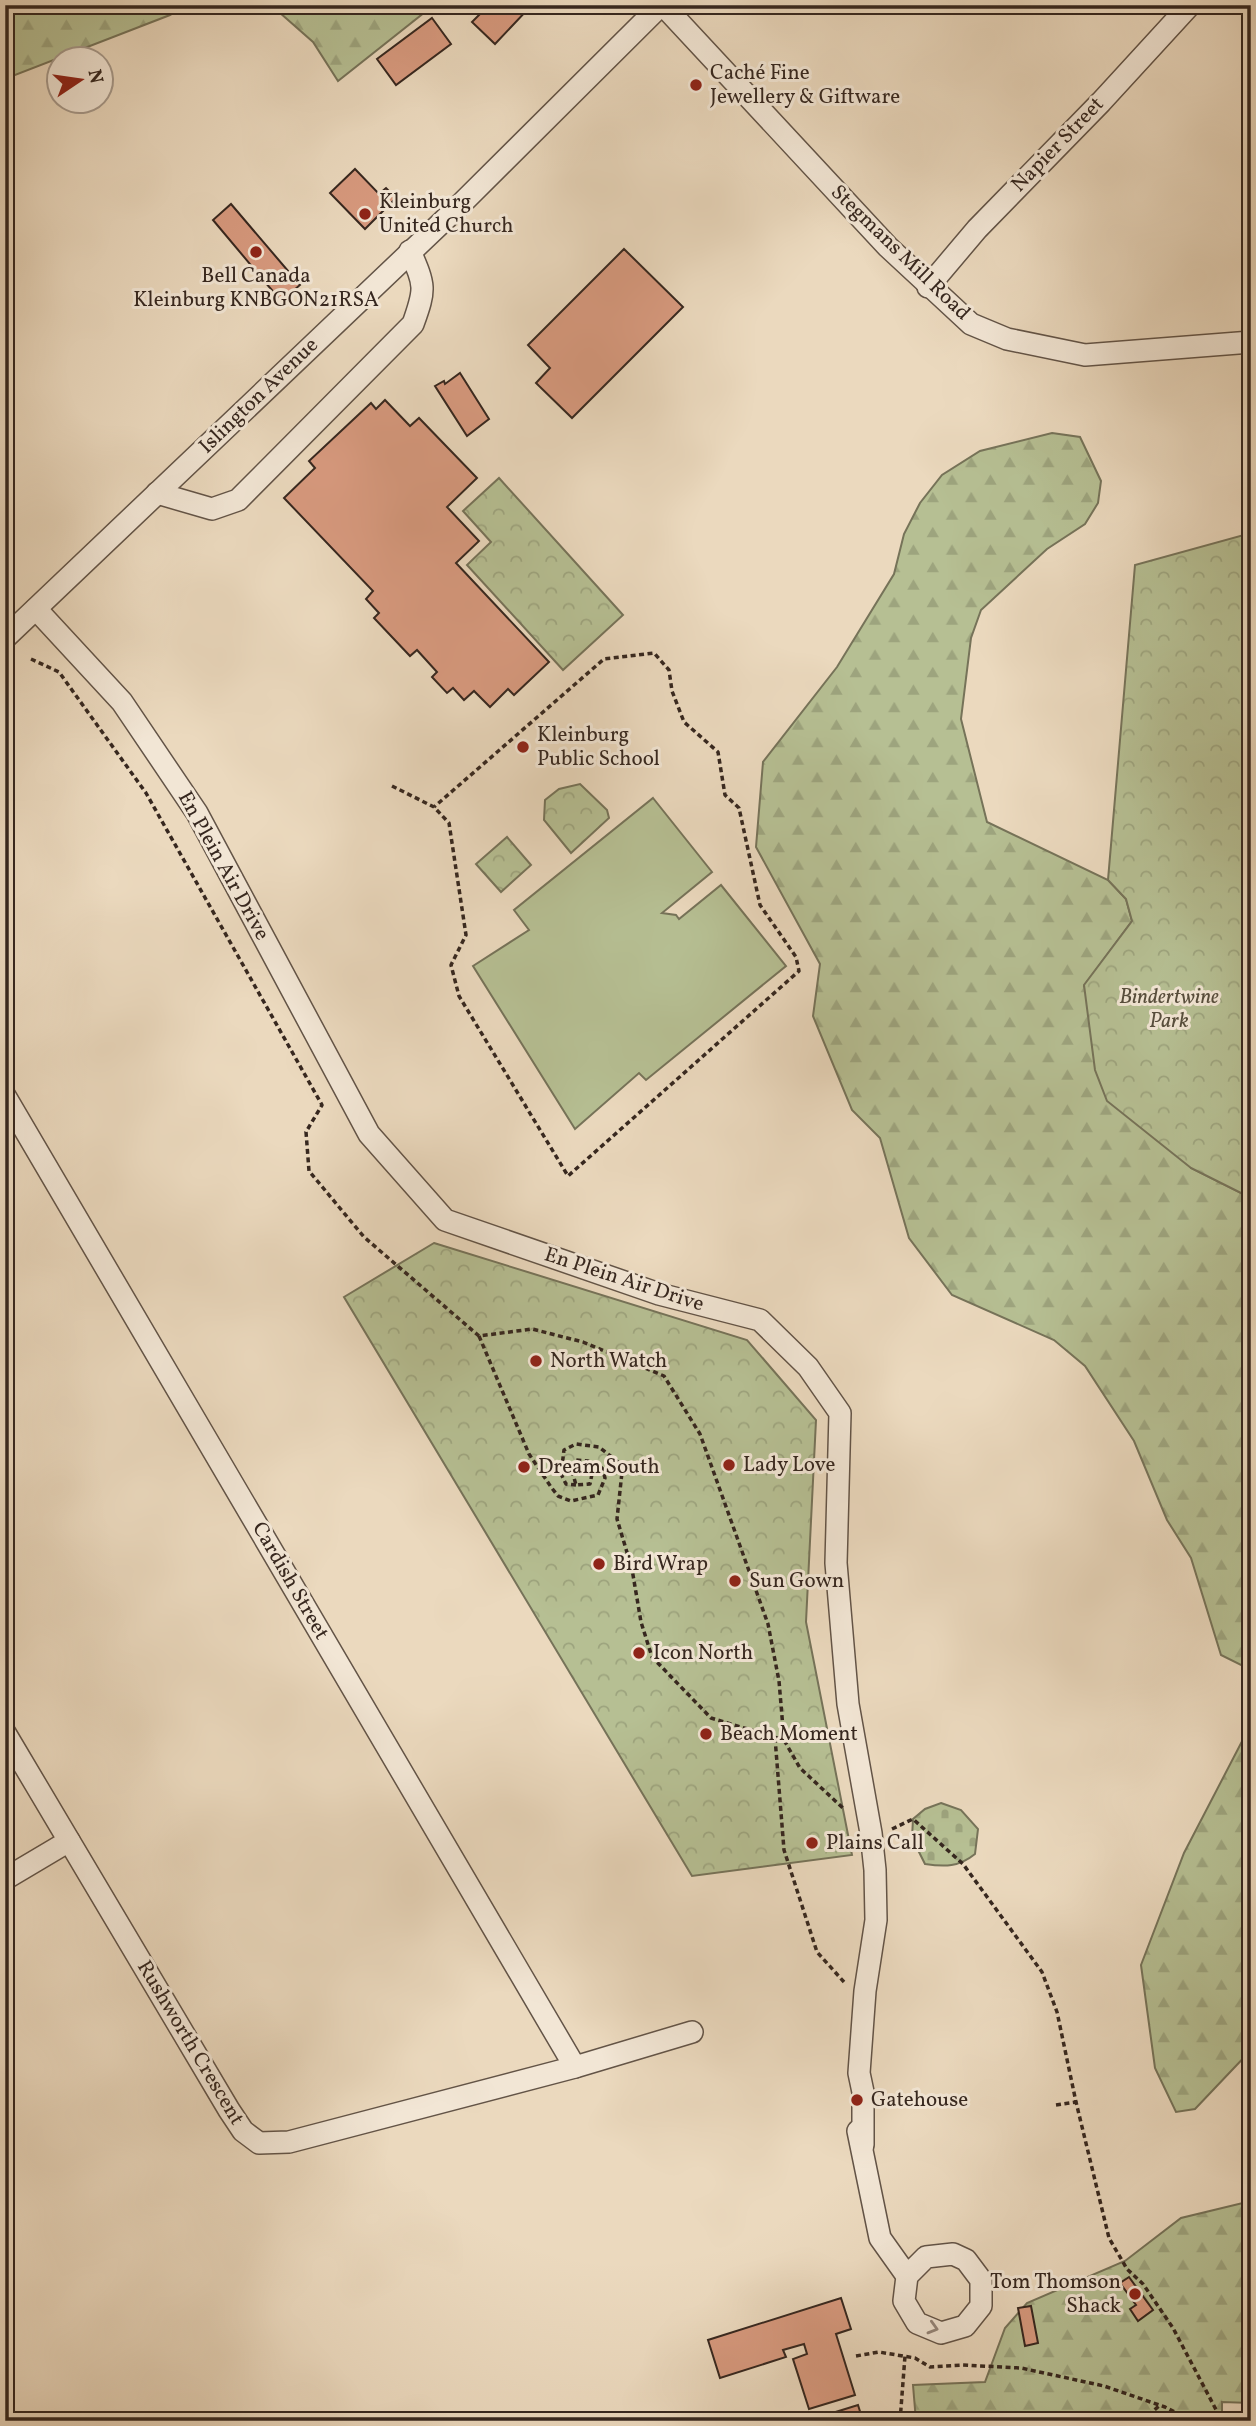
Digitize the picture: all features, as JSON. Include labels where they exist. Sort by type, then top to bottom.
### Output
[{"type":"street","name":"Islington Avenue","points":[[5,638],[458,207],[662,5]]},
{"type":"street","name":"Stegmans Mill Road","points":[[662,5],[888,247],[928,287],[971,324],[1007,339],[1084,355],[1251,342]]},
{"type":"street","name":"Napier Street","points":[[928,287],[986,220],[1101,102],[1190,5]]},
{"type":"street","points":[[157,493],[212,509],[237,500],[414,324],[424,294],[410,251]]},
{"type":"street","name":"En Plein Air Drive","points":[[36,609],[122,702],[197,813],[369,1133],[445,1220],[659,1294],[760,1320],[808,1367],[840,1413],[836,1563],[848,1704],[871,1833],[876,1920],[864,2005],[859,2073],[865,2121],[863,2145],[880,2238],[907,2276]]},
{"type":"street","name":"Cardish Street","points":[[5,1096],[575,2067]]},
{"type":"street","name":"Rushworth Crescent","points":[[5,1733],[236,2120],[243,2131],[259,2143],[289,2142],[575,2067],[692,2032]]},
{"type":"street","points":[[5,1879],[69,1841]]},
{"type":"path","points":[[392,786],[434,807],[449,823],[466,935],[451,965],[459,996],[568,1176],[799,971],[796,957],[760,905],[739,808],[724,794],[718,752],[684,722],[672,691],[669,670],[654,653],[604,659],[434,807]]},
{"type":"path","points":[[31,659],[59,672],[146,793],[296,1057],[322,1105],[306,1132],[309,1171],[364,1237],[479,1336],[529,1454],[558,1496],[571,1501],[598,1495],[605,1478],[601,1468],[588,1461],[575,1460],[573,1474],[576,1485]]},
{"type":"path","points":[[479,1336],[532,1329],[583,1342],[664,1376],[700,1434],[768,1624],[779,1681],[784,1740],[800,1768],[871,1833],[884,1833],[914,1819],[963,1864],[1042,1972],[1057,2012],[1109,2238],[1127,2269],[1143,2284],[1173,2328],[1222,2421]]},
{"type":"path","points":[[588,1461],[592,1474],[590,1484],[566,1484],[561,1474],[564,1450],[576,1444],[599,1447],[618,1462],[622,1472],[617,1519],[632,1569],[641,1622],[652,1657],[710,1718],[784,1740]]},
{"type":"path","points":[[775,1738],[784,1850],[817,1952],[864,2005]]},
{"type":"path","points":[[1056,2105],[1076,2102]]},
{"type":"path","points":[[856,2356],[879,2352],[915,2358],[930,2367],[963,2365],[1021,2368],[1104,2386],[1160,2405],[1192,2421]]},
{"type":"path","points":[[900,2421],[905,2356]]},
{"type":"path","points":[[1142,2421],[1160,2405]]},
{"type":"green space","points":[[5,5],[186,5],[170,15],[90,46],[46,46],[46,63],[5,81]]},
{"type":"green space","points":[[271,5],[420,5],[425,12],[338,81],[313,42]]},
{"type":"green space","points":[[1052,433],[1080,437],[1101,481],[1098,503],[1085,524],[1047,549],[981,610],[971,638],[961,719],[987,822],[1108,880],[1126,899],[1132,921],[1084,986],[1191,1168],[1251,1198],[1251,1670],[1221,1655],[1191,1558],[1167,1520],[1134,1441],[1085,1366],[1054,1340],[952,1295],[909,1238],[880,1138],[852,1110],[813,1016],[820,964],[756,847],[763,762],[837,667],[894,574],[904,534],[920,503],[942,475],[980,451]]},
{"type":"green space","points":[[499,478],[623,615],[563,670],[467,565],[491,542],[463,511]]},
{"type":"green space","name":"Bindertwine Park","points":[[1251,533],[1251,1198],[1191,1168],[1107,1101],[1095,1070],[1084,985],[1132,921],[1126,899],[1108,880],[1135,565]]},
{"type":"green space","points":[[580,784],[607,810],[609,818],[571,853],[544,820],[545,800],[559,789]]},
{"type":"green space","points":[[653,798],[712,872],[662,913],[676,915],[679,919],[721,885],[786,966],[646,1080],[639,1073],[575,1129],[473,966],[529,930],[514,910]]},
{"type":"green space","points":[[507,837],[531,865],[501,892],[476,864]]},
{"type":"green space","points":[[434,1243],[747,1340],[816,1420],[806,1622],[852,1855],[692,1876],[344,1297]]},
{"type":"green space","points":[[1251,1724],[1251,2050],[1195,2109],[1176,2112],[1155,2068],[1141,1965],[1184,1853]]},
{"type":"green space","points":[[941,1803],[961,1810],[978,1829],[975,1854],[951,1865],[925,1864],[912,1838],[913,1819],[925,1809]]},
{"type":"green space","points":[[1251,2201],[1251,2403],[1222,2402],[1222,2421],[916,2421],[913,2385],[985,2382],[1005,2328],[1027,2303],[1125,2261],[1181,2218]]},
{"type":"building","points":[[489,5],[526,5],[529,8],[495,44],[472,22]]},
{"type":"building","points":[[432,18],[451,44],[396,85],[377,59]]},
{"type":"building","name":"Kleinburg United Church","points":[[355,169],[379,194],[386,188],[396,198],[365,229],[330,193]]},
{"type":"building","name":"Bell Canada Kleinburg KNBGON21RSA","points":[[231,204],[300,285],[281,301],[213,220]]},
{"type":"building","points":[[624,249],[683,307],[572,418],[536,383],[550,368],[528,345]]},
{"type":"building","points":[[460,373],[489,419],[467,436],[435,386],[444,381],[445,384]]},
{"type":"building","points":[[385,400],[410,426],[419,418],[477,478],[447,507],[479,541],[456,563],[549,662],[514,695],[508,689],[490,707],[474,691],[464,700],[453,688],[447,693],[432,677],[437,672],[417,650],[410,656],[374,618],[379,613],[366,599],[373,591],[284,498],[315,468],[309,461],[371,403],[376,409]]},
{"type":"building","name":"Tom Thomson Shack","points":[[1129,2277],[1153,2310],[1138,2321],[1130,2309],[1136,2305],[1120,2283]]},
{"type":"building","points":[[841,2298],[851,2329],[836,2334],[855,2395],[809,2409],[793,2359],[807,2354],[804,2344],[783,2350],[786,2357],[720,2378],[708,2340]]},
{"type":"building","points":[[1031,2306],[1038,2343],[1025,2346],[1018,2308]]},
{"type":"building","points":[[858,2405],[863,2421],[828,2421],[826,2415]]},
{"type":"place","name":"Caché Fine Jewellery & Giftware","points":[[696,85]]},
{"type":"place","name":"Kleinburg United Church","points":[[365,214]]},
{"type":"place","name":"Bell Canada Kleinburg KNBGON21RSA","points":[[256,252]]},
{"type":"place","name":"Kleinburg Public School","points":[[523,747]]},
{"type":"place","name":"North Watch","points":[[536,1361]]},
{"type":"place","name":"Lady Love","points":[[729,1465]]},
{"type":"place","name":"Dream South","points":[[524,1467]]},
{"type":"place","name":"Bird Wrap","points":[[599,1564]]},
{"type":"place","name":"Sun Gown","points":[[735,1581]]},
{"type":"place","name":"Icon North","points":[[639,1653]]},
{"type":"place","name":"Beach Moment","points":[[706,1734]]},
{"type":"place","name":"Plains Call","points":[[812,1843]]},
{"type":"place","name":"Gatehouse","points":[[857,2100]]},
{"type":"place","name":"Tom Thomson Shack","points":[[1135,2294]]}]
